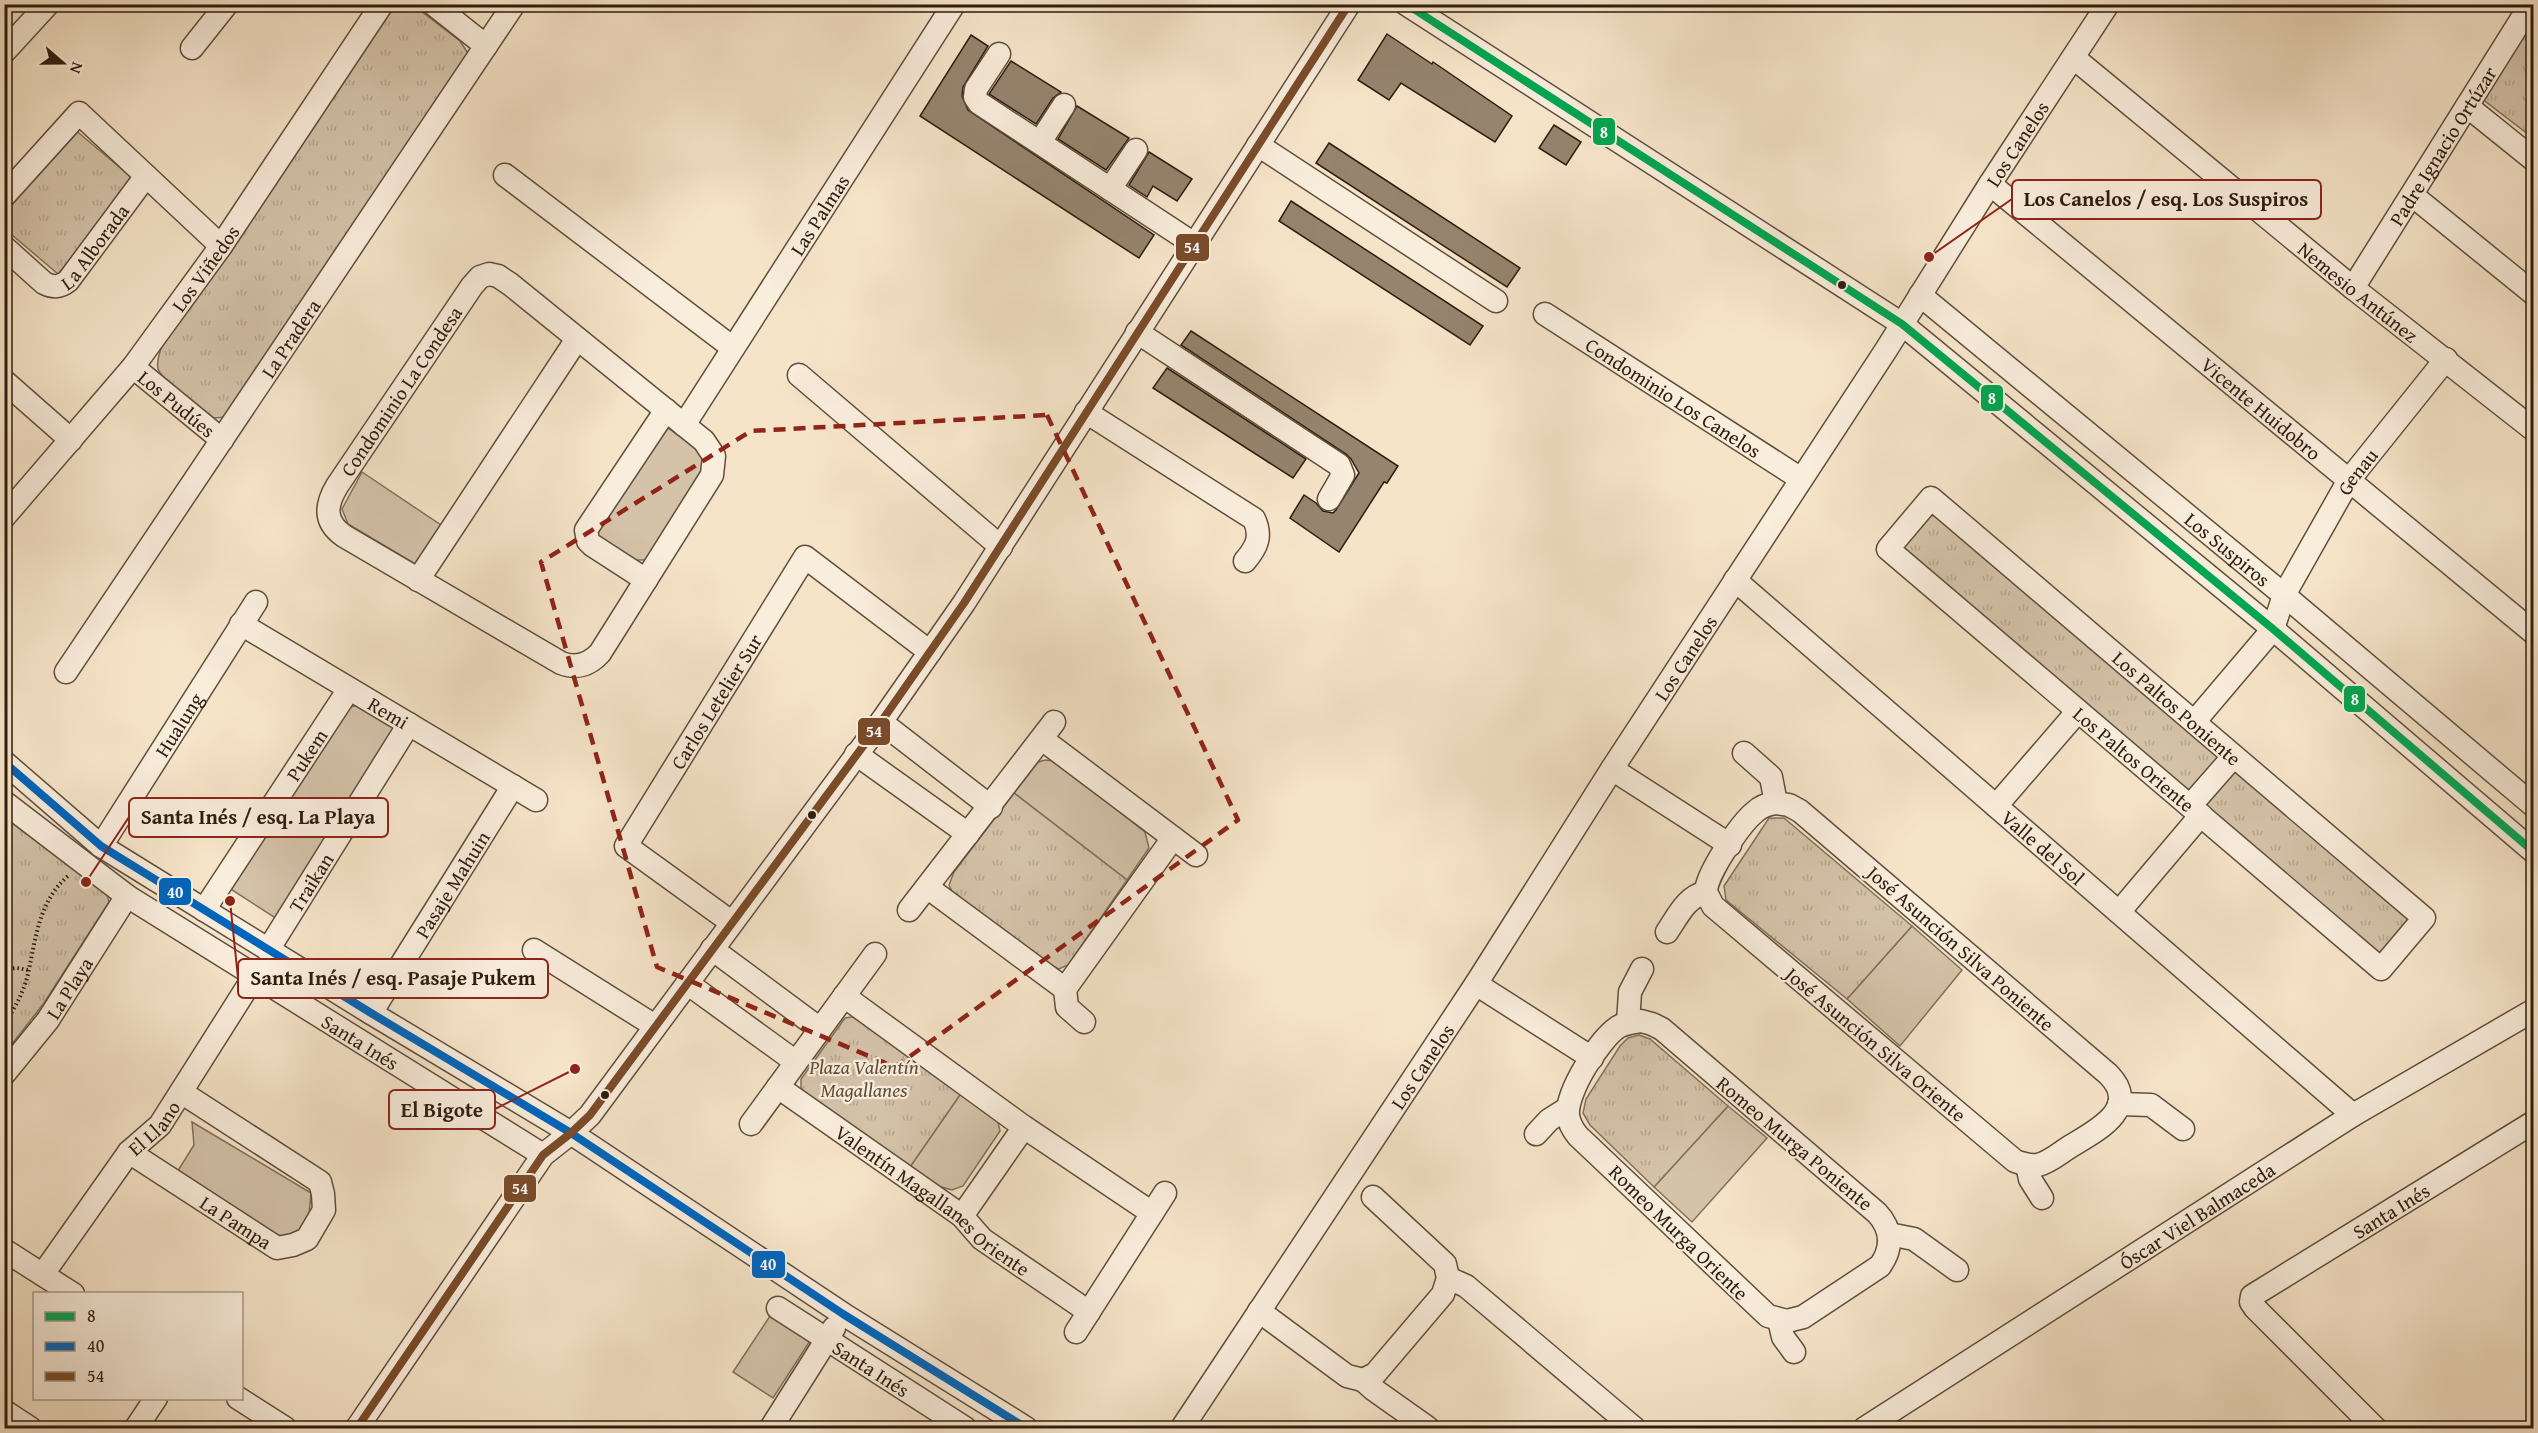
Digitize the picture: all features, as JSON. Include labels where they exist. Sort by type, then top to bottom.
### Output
[{"type":"street","points":[[4,52],[48,4]]},
{"type":"street","points":[[192,48],[227,4]]},
{"type":"street","name":"Los Viñedos","points":[[4,517],[133,367],[221,246],[382,4]]},
{"type":"street","points":[[433,4],[486,46]]},
{"type":"street","name":"La Pradera","points":[[66,672],[514,4]]},
{"type":"street","name":"Las Palmas","points":[[684,425],[954,4]]},
{"type":"street","points":[[357,1428],[543,1155],[590,1115],[881,722],[930,652],[1001,547],[1349,4]]},
{"type":"street","name":"Los Suspiros","points":[[1406,4],[1902,324],[2273,629],[2534,852]]},
{"type":"street","name":"Los Canelos","points":[[1182,1428],[1476,984],[1612,769],[2108,4]]},
{"type":"street","name":"Padre Ignacio Ortúzar","points":[[2354,288],[2531,4]]},
{"type":"street","points":[[999,54],[976,89],[975,97],[979,104],[1194,244]]},
{"type":"street","name":"Nemesio Antúnez","points":[[2074,58],[2354,288],[2534,430]]},
{"type":"street","points":[[1040,142],[1064,105]]},
{"type":"street","points":[[2467,106],[2534,160]]},
{"type":"street","points":[[4,196],[80,112],[221,246]]},
{"type":"street","points":[[1258,145],[1496,300]]},
{"type":"street","points":[[1110,189],[1136,150]]},
{"type":"street","points":[[505,175],[733,348]]},
{"type":"street","name":"La Alborada","points":[[4,247],[45,283],[52,287],[61,286],[68,281],[146,176]]},
{"type":"street","name":"Vicente Huidobro","points":[[1990,184],[2534,633]]},
{"type":"street","points":[[2412,195],[2534,294]]},
{"type":"street","name":"Condominio La Condesa","points":[[489,274],[498,276],[666,410],[710,448],[714,456],[715,468],[600,653],[590,662],[576,666],[561,663],[418,580],[344,536],[333,527],[327,509],[337,486],[472,286],[480,278],[489,274]]},
{"type":"street","name":"Los Suspiros","points":[[1920,296],[2531,798]]},
{"type":"street","name":"Condominio Los Canelos","points":[[1545,314],[1801,479]]},
{"type":"street","points":[[1137,332],[1339,465],[1342,475],[1329,499]]},
{"type":"street","points":[[418,580],[577,339]]},
{"type":"street","name":"Genau","points":[[2273,629],[2284,594],[2349,480],[2446,359]]},
{"type":"street","name":"Los Pudúes","points":[[133,367],[222,440]]},
{"type":"street","points":[[799,375],[1001,547]]},
{"type":"street","points":[[4,381],[71,440]]},
{"type":"street","points":[[646,580],[592,545],[588,541],[586,530],[666,410]]},
{"type":"street","points":[[1086,412],[1254,519],[1260,531],[1258,543],[1245,561]]},
{"type":"street","name":"Los Paltos Poniente","points":[[1887,549],[1931,498],[2195,721],[2233,757],[2424,918],[2381,969]]},
{"type":"street","name":"Los Paltos Oriente","points":[[1887,549],[2381,969]]},
{"type":"street","name":"Carlos Letelier Sur","points":[[732,922],[626,846],[805,557],[930,652]]},
{"type":"street","name":"Valle del Sol","points":[[1735,580],[2353,1115]]},
{"type":"street","name":"Hualung","points":[[101,846],[256,602]]},
{"type":"street","name":"Remi","points":[[242,624],[536,800]]},
{"type":"street","points":[[2195,721],[2273,629]]},
{"type":"street","name":"Pukem","points":[[204,910],[349,688]]},
{"type":"street","points":[[1996,806],[2078,711]]},
{"type":"street","points":[[881,722],[990,807]]},
{"type":"street","name":"Traikan","points":[[268,950],[408,724]]},
{"type":"street","points":[[909,910],[1048,730],[1173,838],[1196,855]]},
{"type":"street","points":[[1667,932],[1688,902],[1697,894],[1706,891],[1707,882],[1752,814],[1764,805],[1776,803],[1771,777],[1744,753]]},
{"type":"street","points":[[856,754],[968,834]]},
{"type":"street","points":[[2119,912],[2233,757]]},
{"type":"street","name":"Santa Inés","points":[[4,762],[101,846],[371,1013],[571,1133],[843,1314],[1026,1428]]},
{"type":"street","points":[[1612,769],[1730,845]]},
{"type":"street","name":"Pasaje Mahuin","points":[[371,1013],[513,786]]},
{"type":"street","points":[[2507,830],[2531,798]]},
{"type":"street","name":"Santa Inés","points":[[4,802],[127,896],[543,1155]]},
{"type":"street","name":"José Asunción Silva Poniente","points":[[1776,803],[1789,804],[1800,811],[2108,1074],[2118,1090],[2119,1104]]},
{"type":"street","points":[[1084,1022],[1067,1006],[1065,989],[1173,838]]},
{"type":"street","points":[[927,887],[1065,989]]},
{"type":"street","name":"José Asunción Silva Oriente","points":[[1706,891],[1713,906],[2009,1158],[2027,1165]]},
{"type":"street","name":"La Playa","points":[[4,1074],[48,1020],[127,896]]},
{"type":"street","points":[[712,949],[820,1029]]},
{"type":"street","points":[[534,950],[655,1026]]},
{"type":"street","points":[[752,1124],[875,954]]},
{"type":"street","points":[[1536,1134],[1549,1120],[1568,1108],[1574,1090],[1592,1058],[1612,1032],[1628,1023],[1630,992],[1642,969]]},
{"type":"street","name":"El Llano","points":[[43,1274],[129,1152],[160,1125],[255,975]]},
{"type":"street","points":[[687,983],[796,1062]]},
{"type":"street","points":[[1476,984],[1592,1058]]},
{"type":"street","points":[[844,996],[1024,1127],[1152,1213]]},
{"type":"street","name":"Óscar Viel Balmaceda","points":[[1866,1428],[2353,1115],[2534,1010]]},
{"type":"street","name":"Romeo Murga Poniente","points":[[1628,1023],[1647,1022],[1662,1029],[1877,1213],[1883,1219],[1889,1234]]},
{"type":"street","name":"Valentín Magallanes Oriente","points":[[778,1087],[962,1216],[982,1239],[1089,1312]]},
{"type":"street","name":"La Pampa","points":[[129,1152],[277,1248],[307,1239],[324,1210],[324,1194],[320,1182],[181,1092]]},
{"type":"street","points":[[2042,1198],[2030,1179],[2027,1165],[2038,1165],[2048,1161],[2106,1125],[2112,1119],[2119,1104],[2151,1105],[2183,1129]]},
{"type":"street","name":"Romeo Murga Oriente","points":[[1568,1108],[1570,1123],[1578,1136],[1763,1312],[1779,1320]]},
{"type":"street","name":"Santa Inés","points":[[2375,1428],[2255,1308],[2251,1299],[2258,1291],[2534,1122]]},
{"type":"street","points":[[962,1216],[1024,1127]]},
{"type":"street","points":[[1076,1332],[1165,1193]]},
{"type":"street","points":[[1363,1380],[1375,1374],[1443,1294],[1448,1278],[1445,1264],[1373,1197]]},
{"type":"street","points":[[1794,1352],[1784,1337],[1779,1320],[1803,1317],[1875,1270],[1887,1255],[1889,1234],[1914,1239],[1956,1270]]},
{"type":"street","points":[[4,1250],[71,1292]]},
{"type":"street","points":[[1448,1278],[1466,1286],[1634,1428]]},
{"type":"street","name":"Santa Inés","points":[[778,1308],[826,1340],[932,1420],[965,1428]]},
{"type":"street","points":[[1259,1311],[1347,1376],[1363,1380],[1428,1428]]},
{"type":"street","points":[[771,1428],[843,1314]]},
{"type":"street","points":[[136,1428],[155,1400]]},
{"type":"street","points":[[241,1400],[285,1428]]},
{"type":"street","points":[[4,1412],[30,1428]]},
{"type":"path","points":[[4,853],[8,837],[6,825]]},
{"type":"path","points":[[4,1024],[21,996],[33,940],[46,905],[58,886],[84,864]]},
{"type":"path","points":[[4,969],[28,970]]},
{"type":"highlighted area","points":[[1047,415],[1238,820],[895,1067],[657,967],[541,562],[751,431]]},
{"type":"green space","points":[[413,5],[460,41],[471,58],[225,417],[208,416],[187,400],[161,374],[158,369],[158,357],[162,345],[392,6]]},
{"type":"green space","points":[[2533,16],[2533,138],[2481,98]]},
{"type":"green space","points":[[74,129],[136,181],[58,274],[5,229],[5,213]]},
{"type":"green space","points":[[665,426],[704,456],[702,473],[646,560],[633,560],[593,535]]},
{"type":"green space","points":[[362,472],[441,525],[417,565],[348,524],[342,509]]},
{"type":"green space","points":[[1925,514],[1943,518],[2408,912],[2409,926],[2379,955],[1901,553],[1905,536]]},
{"type":"green space","points":[[358,705],[396,726],[277,919],[226,886],[347,708]]},
{"type":"green space","points":[[1055,761],[1145,832],[1149,848],[1127,880],[1014,793],[1038,762]]},
{"type":"green space","points":[[1014,793],[1127,880],[1068,965],[1059,969],[1048,965],[954,896],[949,885],[954,872]]},
{"type":"green space","points":[[5,815],[104,884],[109,902],[44,1003],[5,1053]]},
{"type":"green space","points":[[1769,818],[1784,818],[1912,926],[1847,999],[1726,900],[1724,886]]},
{"type":"green space","points":[[1912,926],[1962,970],[1900,1046],[1847,999]]},
{"type":"green space","name":"Plaza Valentín Magallanes","points":[[858,1016],[964,1089],[910,1167],[801,1092],[801,1079],[845,1018]]},
{"type":"green space","points":[[1639,1035],[1650,1039],[1728,1106],[1654,1187],[1590,1125],[1583,1113],[1586,1099],[1620,1046],[1628,1038]]},
{"type":"green space","points":[[964,1089],[997,1118],[1000,1131],[963,1186],[952,1190],[938,1186],[910,1167]]},
{"type":"green space","points":[[1728,1106],[1767,1138],[1692,1222],[1654,1187]]},
{"type":"green space","points":[[192,1122],[311,1193],[309,1215],[303,1233],[283,1240],[174,1177],[194,1145]]},
{"type":"green space","points":[[770,1316],[810,1341],[773,1398],[733,1372]]},
{"type":"building","points":[[1387,34],[1432,64],[1433,62],[1512,116],[1495,142],[1401,83],[1389,100],[1358,80]]},
{"type":"building","points":[[971,35],[988,46],[963,87],[962,96],[968,110],[1154,235],[1139,258],[920,116]]},
{"type":"building","points":[[1011,61],[1061,92],[1053,98],[1036,124],[989,94]]},
{"type":"building","points":[[1077,106],[1129,138],[1106,170],[1058,139]]},
{"type":"building","points":[[1554,125],[1581,142],[1566,165],[1539,148]]},
{"type":"building","points":[[1329,143],[1520,268],[1507,287],[1316,163]]},
{"type":"building","points":[[1149,152],[1192,179],[1177,201],[1153,186],[1147,197],[1129,185]]},
{"type":"building","points":[[1291,201],[1483,326],[1470,345],[1279,221]]},
{"type":"building","points":[[1191,331],[1398,466],[1387,483],[1384,482],[1339,552],[1290,518],[1304,495],[1323,511],[1333,513],[1359,473],[1351,459],[1181,345]]},
{"type":"building","points":[[1167,368],[1306,459],[1293,478],[1153,388]]},
{"type":"transit line","name":"54","points":[[357,1428],[543,1155],[590,1115],[881,722],[964,603],[1349,4]]},
{"type":"transit line","name":"8","points":[[1406,4],[1902,324],[2273,629],[2534,852]]},
{"type":"transit line","name":"40","points":[[4,762],[101,846],[371,1013],[571,1133],[843,1314],[1026,1428]]},
{"type":"place","name":"Los Canelos / esq. Los Suspiros","points":[[1929,257]]},
{"type":"place","name":"Santa Inés / esq. La Playa","points":[[86,882]]},
{"type":"place","name":"Santa Inés / esq. Pasaje Pukem","points":[[230,901]]},
{"type":"place","name":"El Bigote","points":[[575,1069]]}]
